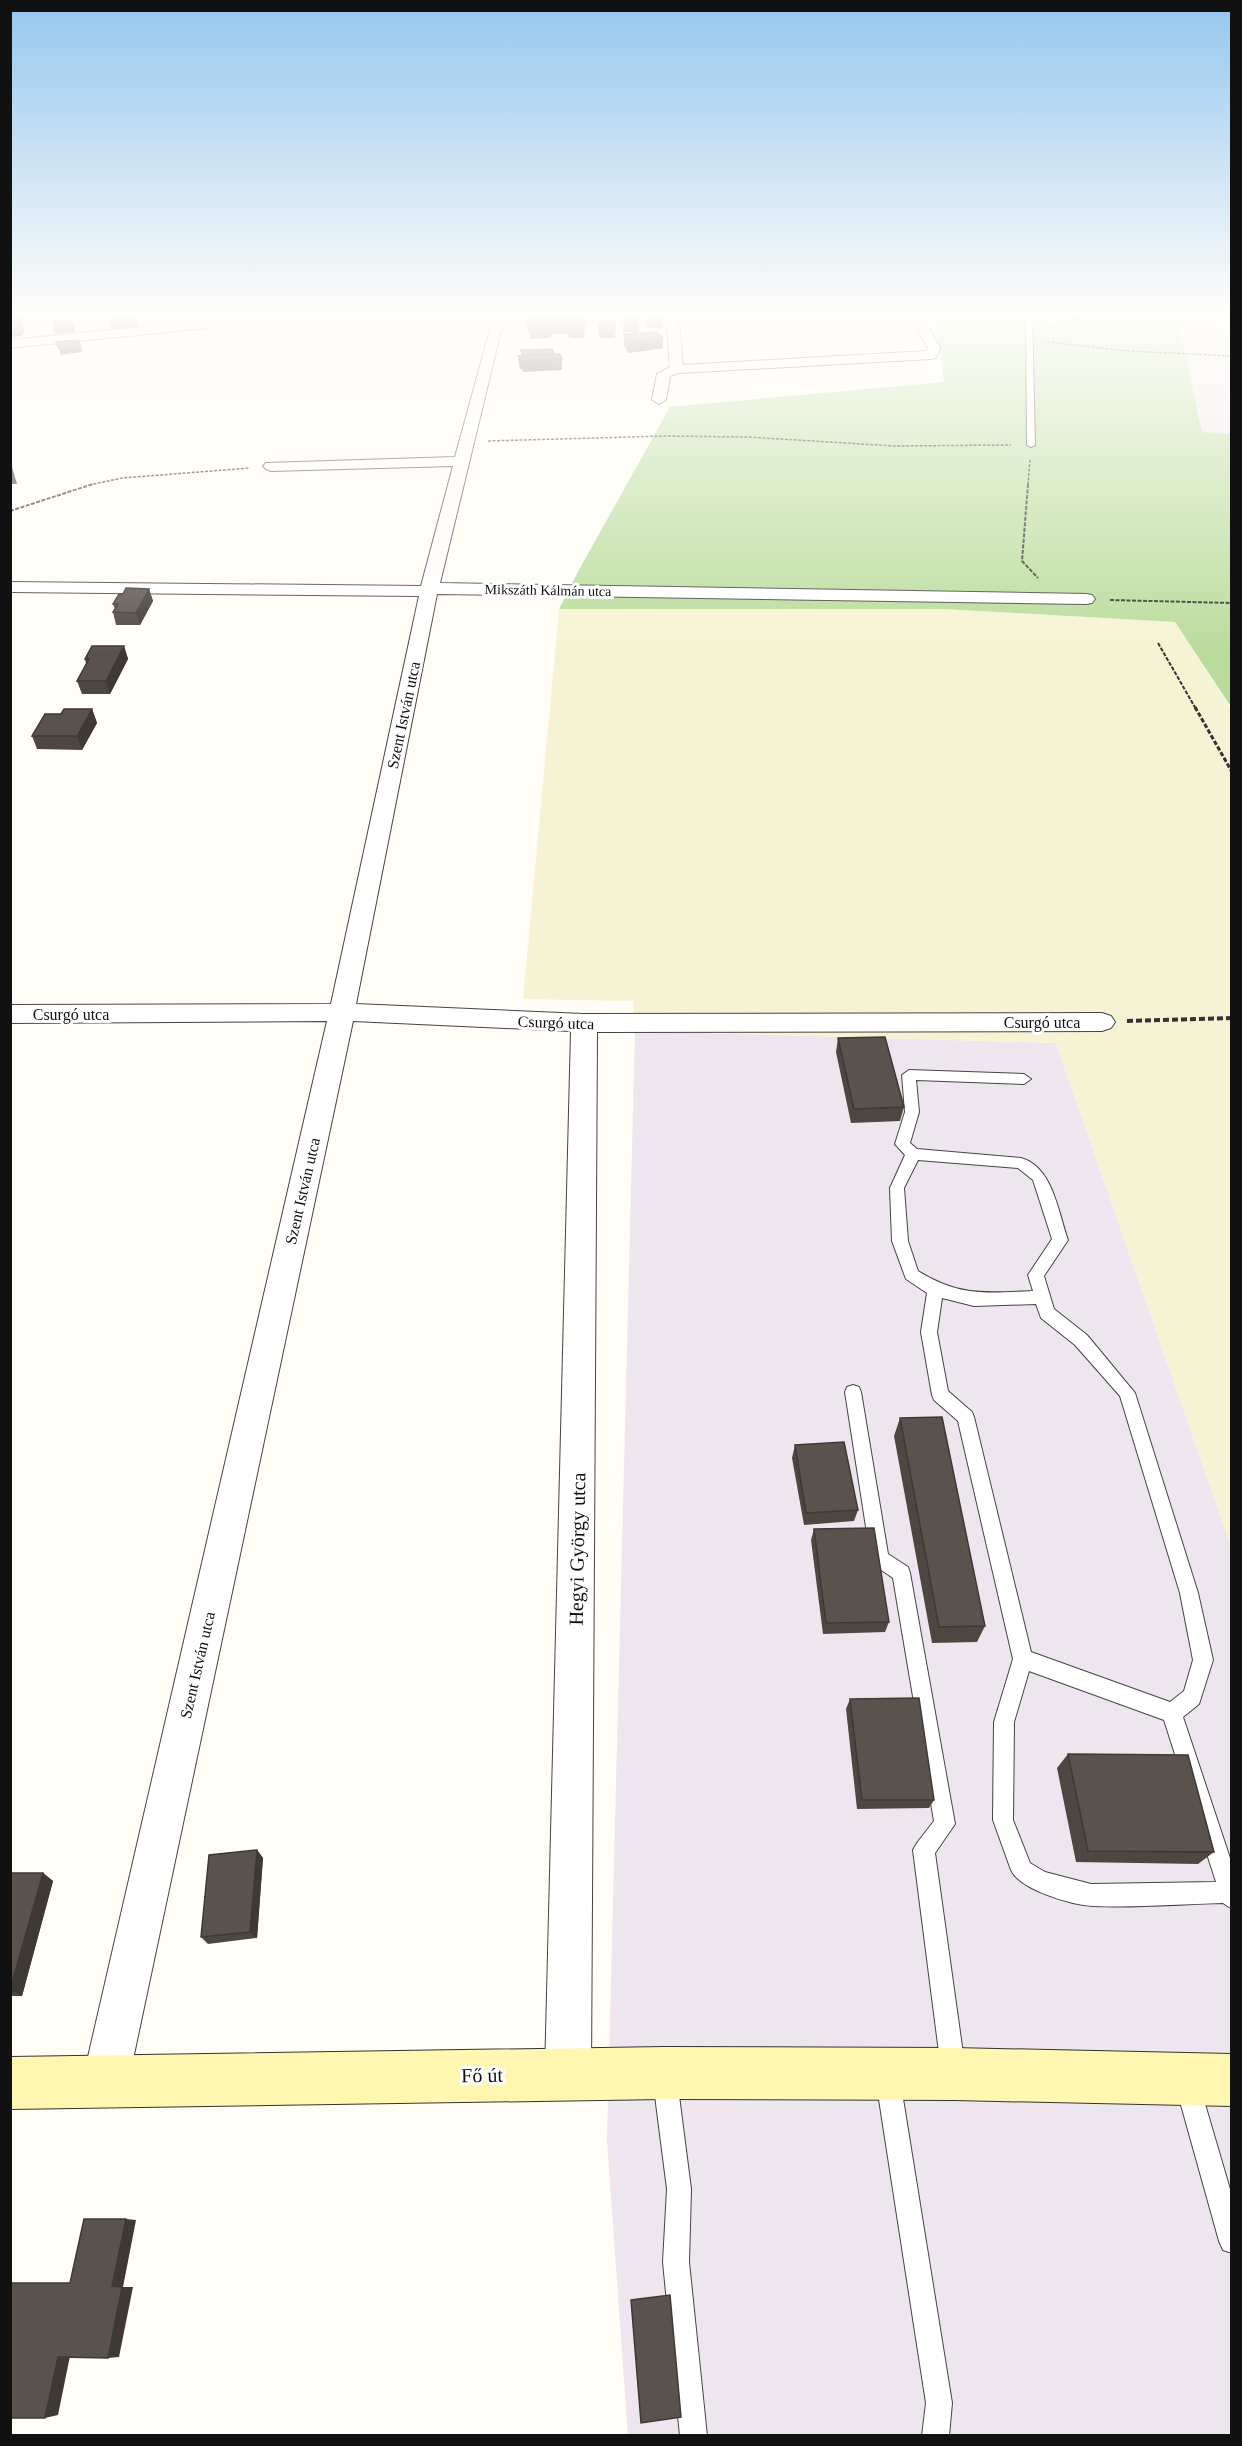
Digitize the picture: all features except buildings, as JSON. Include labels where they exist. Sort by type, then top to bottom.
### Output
[{"type":"main road","name":"Fő út","points":[[10,2083],[664,2073],[954,2074],[1209,2079]]},
{"type":"street","name":"Szent István utca","points":[[105,2082],[342,1012],[429,590],[471,425]]},
{"type":"street","points":[[272,466],[465,451]]},
{"type":"street","name":"Mikszáth Kálmán utca","points":[[10,587],[1086,599]]},
{"type":"street","name":"Csurgó utca","points":[[10,1014],[342,1012],[584,1023],[1102,1022]]},
{"type":"street","name":"Hegyi György utca","points":[[568,2074],[584,1023]]},
{"type":"lane","points":[[1031,425],[1031,445]]},
{"type":"lane","points":[[1024,1079],[909,1075],[912,1112],[902,1144],[913,1154],[1021,1163],[1040,1177],[1060,1240],[1036,1275],[1047,1313],[1081,1341],[1127,1393],[1190,1593],[1203,1660],[1192,1697],[1173,1713]]},
{"type":"lane","points":[[913,1154],[897,1188],[900,1241],[911,1275],[935,1290],[974,1300],[1042,1297]]},
{"type":"lane","points":[[935,1290],[929,1332],[940,1395],[966,1417],[1023,1659],[1004,1722],[1003,1809],[1003,1820],[1022,1870],[1041,1882],[1091,1895],[1231,1895],[1173,1713]]},
{"type":"lane","points":[[853,1392],[880,1559],[901,1573],[945,1824],[924,1850],[954,2074]]},
{"type":"lane","points":[[1023,1659],[1173,1713]]},
{"type":"lane","points":[[664,2073],[679,2188],[676,2262],[694,2436]]},
{"type":"lane","points":[[887,2074],[939,2403],[935,2436]]},
{"type":"lane","points":[[1209,2079],[1232,2241]]},
{"type":"path","points":[[465,451],[666,435],[747,436],[895,446],[1031,445],[1022,561],[1040,580],[1086,599],[1232,603]]},
{"type":"path","points":[[10,511],[96,483],[122,478],[272,466]]},
{"type":"path","points":[[1158,643],[1232,772]]},
{"type":"path","points":[[1102,1022],[1232,1018]]},
{"type":"shaded area","points":[[1201,425],[1231,425],[1231,434],[1202,432]]},
{"type":"shaded area","points":[[559,609],[944,609],[1175,622],[1231,709],[1231,1546],[1056,1043],[635,1031],[633,1001],[523,999]]},
{"type":"shaded area","points":[[635,1031],[1056,1043],[1231,1546],[1231,2435],[628,2436],[607,2141]]},
{"type":"green space","points":[[660,425],[1201,425],[1202,432],[1231,434],[1231,704],[1175,622],[944,609],[559,609]]}]
